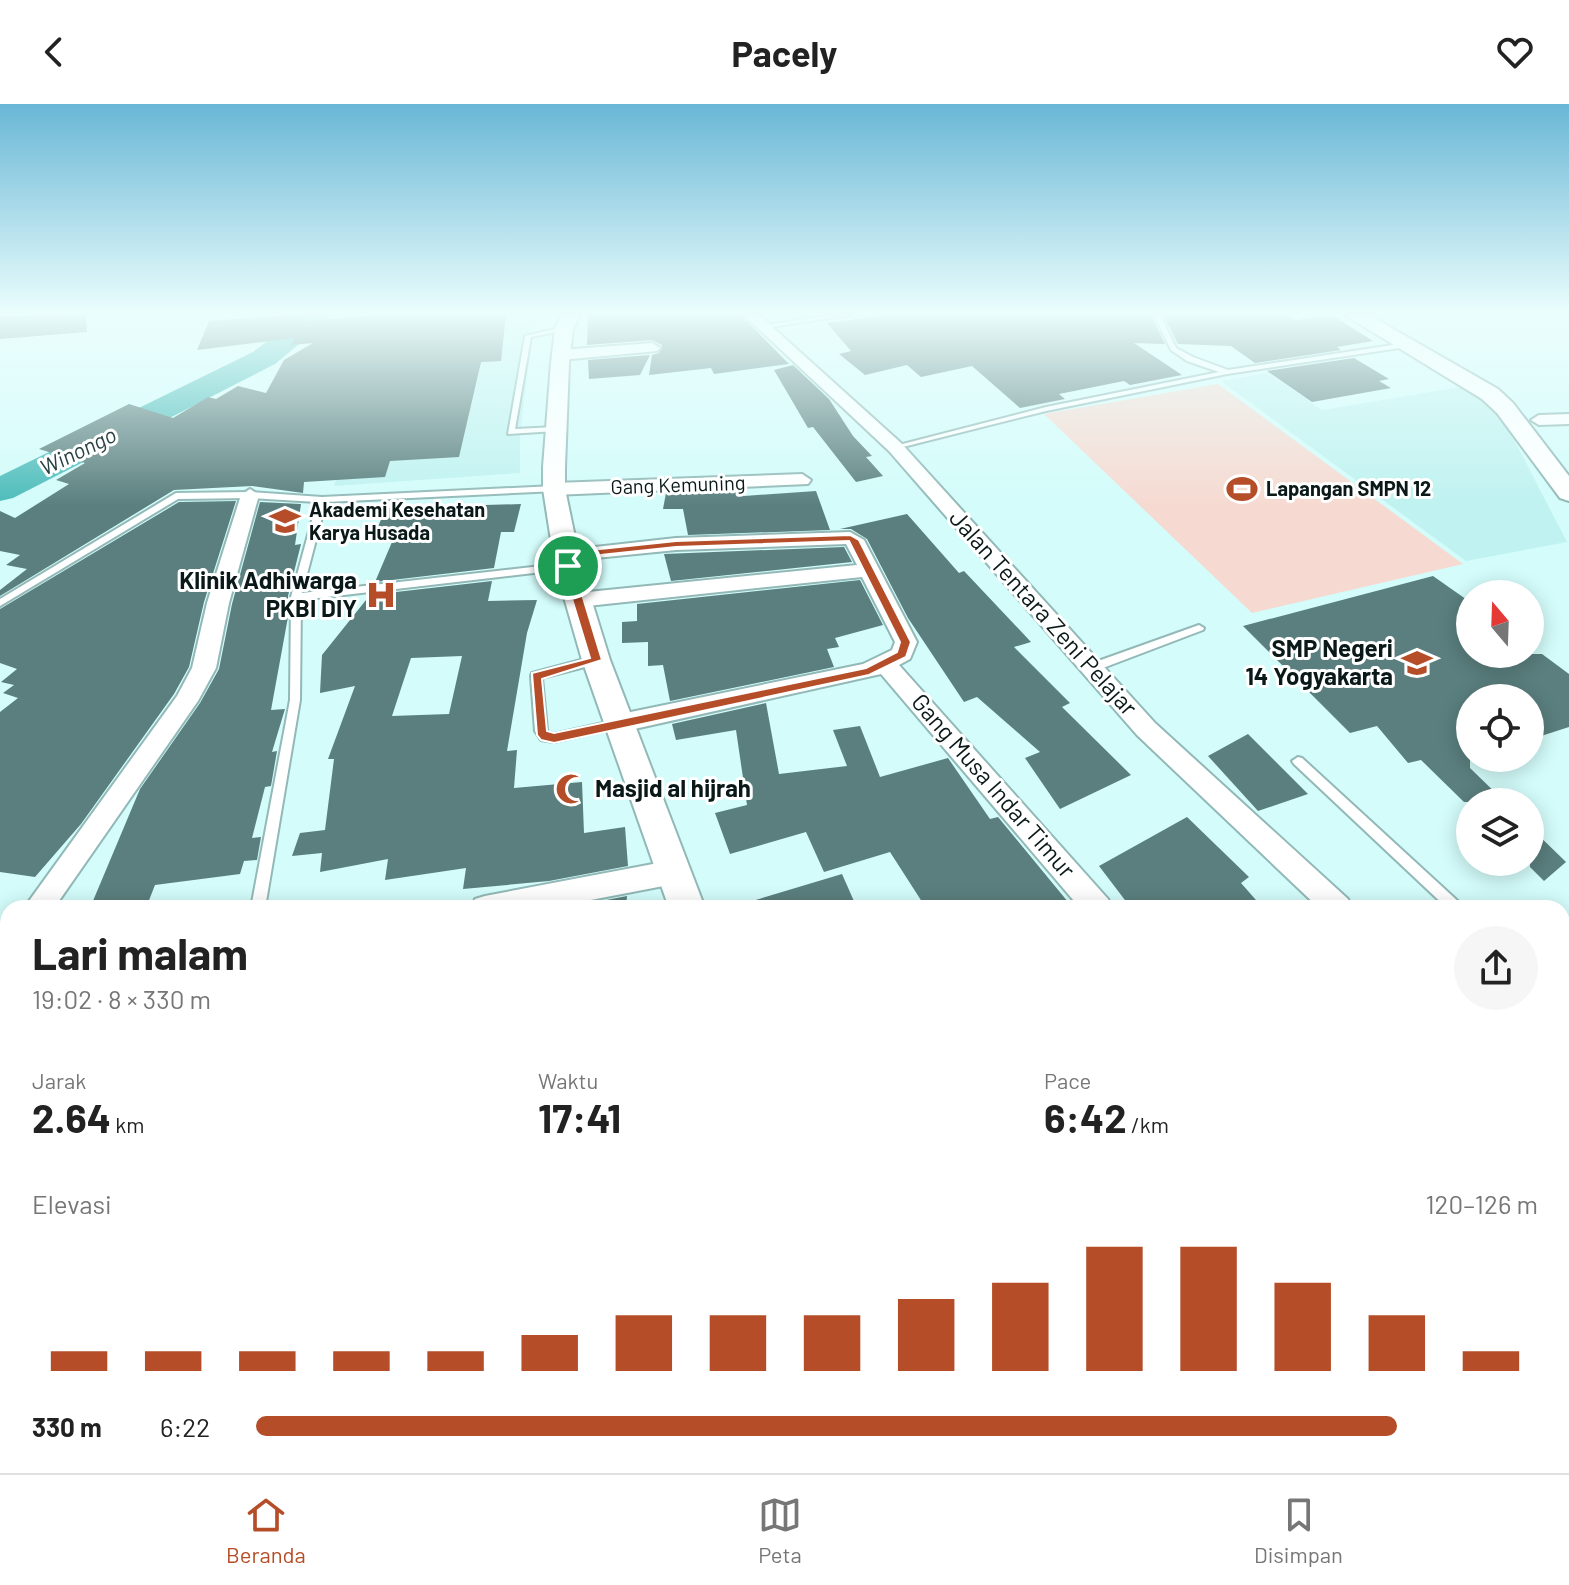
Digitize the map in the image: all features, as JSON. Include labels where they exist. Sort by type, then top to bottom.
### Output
[{"type":"main road","points":[[1464,379],[1490,394],[1505,408],[1569,493]]},
{"type":"main road","points":[[1486,379],[1554,420],[1565,438]]},
{"type":"street","points":[[561,379],[554,489],[567,560],[596,660],[684,900]]},
{"type":"street","name":"Jalan Tentara Zeni Pelajar","points":[[820,379],[895,447],[1146,729],[1329,900]]},
{"type":"street","name":"Gang Kemuning","points":[[554,489],[802,480]]},
{"type":"street","points":[[44,900],[186,701],[204,668],[218,603],[250,495]]},
{"type":"street","points":[[567,560],[676,544],[844,537],[854,540],[906,642],[902,654],[886,665],[621,723]]},
{"type":"street","points":[[578,600],[869,570]]},
{"type":"street","name":"Gang Musa Indar Timur","points":[[886,665],[1091,900]]},
{"type":"street","points":[[527,900],[674,872]]},
{"type":"lane","points":[[520,379],[511,432],[556,429]]},
{"type":"lane","points":[[895,447],[1046,409],[1193,379]]},
{"type":"lane","points":[[0,603],[172,497],[250,495],[322,500],[554,489]]},
{"type":"lane","points":[[259,900],[295,700],[296,597],[322,500]]},
{"type":"lane","points":[[296,597],[567,560]]},
{"type":"lane","points":[[1091,668],[1199,628]]},
{"type":"lane","points":[[596,660],[536,676],[541,731],[545,737],[554,738],[621,723]]},
{"type":"lane","points":[[1298,761],[1447,900]]},
{"type":"shaded area","points":[[371,379],[527,379],[520,435],[520,473],[334,486]]},
{"type":"shaded area","points":[[1277,379],[1322,410],[1460,387],[1498,409],[1567,542],[1466,561],[1221,381]]},
{"type":"shaded area","name":"Lapangan SMPN 12","points":[[1218,384],[1463,564],[1252,613],[1044,414]]},
{"type":"building","points":[[274,379],[477,379],[459,457],[390,461],[385,477],[304,482],[303,493],[252,486],[174,490],[0,596],[0,590],[27,569],[6,565],[20,555],[0,551],[0,511],[15,518],[69,484],[56,480],[85,463],[39,449],[129,404],[173,418],[208,397],[216,399],[238,386],[266,393]]},
{"type":"building","points":[[779,379],[808,379],[829,399],[853,436],[872,456],[866,457],[883,476],[856,482],[813,427],[808,428]]},
{"type":"building","points":[[987,379],[1162,379],[1130,385],[1124,381],[1059,394],[1065,399],[1020,408]]},
{"type":"building","points":[[1278,379],[1389,379],[1379,381],[1391,388],[1312,402]]},
{"type":"building","points":[[745,490],[744,496],[816,491],[830,530],[688,535],[683,509],[663,509],[666,493]]},
{"type":"building","points":[[236,501],[204,602],[189,667],[174,694],[81,824],[35,877],[0,872],[0,712],[18,698],[3,693],[14,685],[1,682],[17,669],[0,663],[0,609],[179,502]]},
{"type":"building","points":[[260,502],[301,504],[295,545],[301,544],[288,596],[288,617],[271,710],[285,709],[272,752],[277,751],[271,786],[265,787],[252,838],[261,837],[257,860],[244,861],[240,874],[155,885],[149,900],[93,900],[140,789],[200,703],[219,669],[232,604]]},
{"type":"building","points":[[521,504],[514,532],[501,532],[494,568],[375,582],[395,535],[374,536],[386,508]]},
{"type":"building","points":[[907,514],[959,573],[964,571],[1031,642],[1014,647],[1070,703],[1062,707],[1131,775],[1060,809],[1025,758],[1040,752],[977,697],[964,702],[908,618],[867,539],[851,529],[840,529]]},
{"type":"building","points":[[844,547],[852,562],[671,581],[664,554]]},
{"type":"building","name":"SMP Negeri 14 Yogyakarta","points":[[1433,576],[1456,592],[1456,668],[1544,668],[1544,655],[1569,674],[1569,727],[1544,735],[1544,684],[1456,684],[1456,772],[1474,772],[1491,788],[1456,788],[1456,794],[1421,760],[1408,763],[1377,726],[1350,733],[1243,626]]},
{"type":"building","points":[[860,580],[883,625],[835,638],[839,647],[827,649],[834,667],[670,701],[663,665],[648,666],[648,642],[622,643],[622,622],[637,621],[637,604]]},
{"type":"building","points":[[492,581],[488,601],[537,600],[527,633],[507,751],[517,750],[514,788],[582,782],[584,833],[625,827],[628,866],[549,881],[463,889],[466,868],[385,880],[388,859],[320,872],[322,853],[292,856],[300,833],[325,830],[334,759],[328,759],[355,686],[320,693],[322,655],[370,595]],"holes":[[[462,656],[449,714],[392,716],[411,658]]]},
{"type":"building","points":[[766,703],[779,774],[847,766],[833,730],[860,726],[880,777],[948,758],[990,819],[998,817],[1066,900],[921,900],[890,852],[824,872],[806,832],[730,854],[715,813],[747,805],[736,730],[676,740],[672,724]]},
{"type":"building","points":[[1248,734],[1308,794],[1258,811],[1208,756]]},
{"type":"building","points":[[1187,817],[1249,877],[1241,883],[1256,900],[1125,900],[1099,866]]},
{"type":"building","points":[[1544,841],[1566,862],[1544,881],[1539,876],[1544,876]]},
{"type":"building","points":[[842,874],[853,900],[756,900]]},
{"type":"building","points":[[627,896],[627,900],[606,900]]},
{"type":"waterway","name":"Winongo","points":[[0,490],[222,379]]},
{"type":"place","name":"Lapangan SMPN 12","points":[[1242,489]]},
{"type":"place","name":"Akademi Kesehatan Karya Husada","points":[[285,521]]},
{"type":"place","name":"Klinik Adhiwarga PKBI DIY","points":[[381,595]]},
{"type":"place","name":"SMP Negeri 14 Yogyakarta","points":[[1417,663]]},
{"type":"place","name":"Masjid al hijrah","points":[[571,789]]},
{"type":"route","points":[[850,538],[854,540],[906,642],[902,654],[886,665],[869,671],[554,738],[545,737],[541,731],[536,676],[596,660],[568,566],[566,555],[592,552],[676,544],[850,538]]}]
